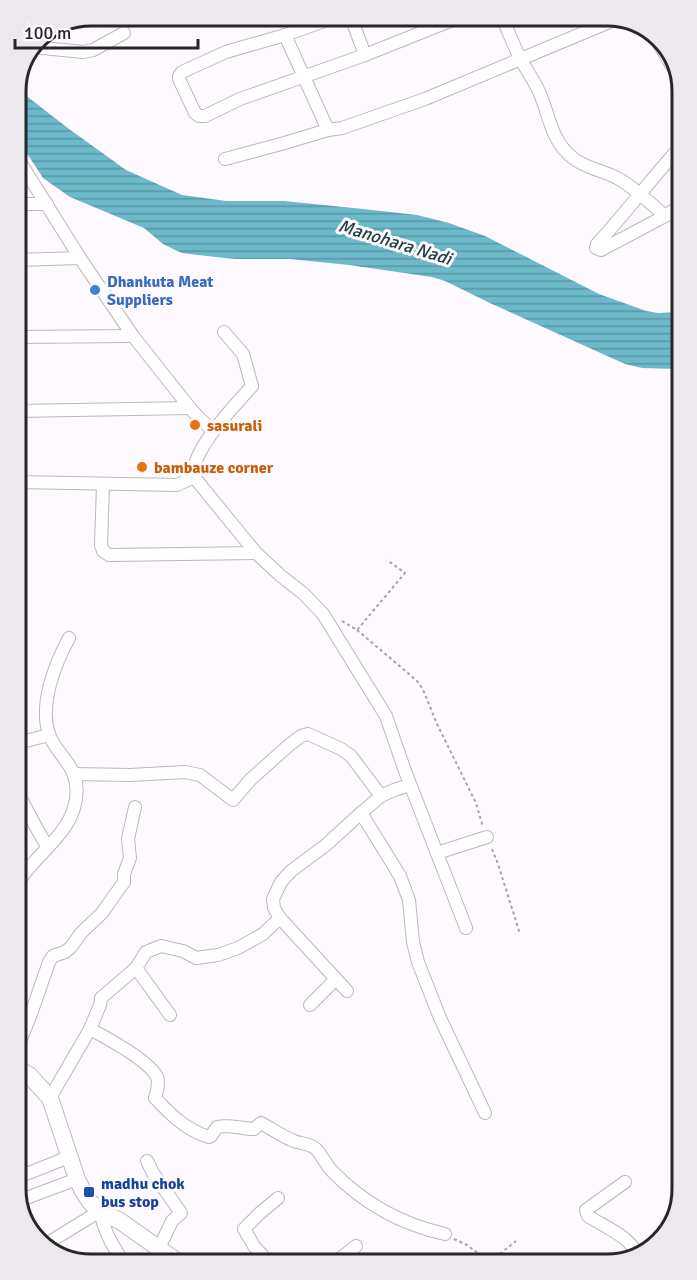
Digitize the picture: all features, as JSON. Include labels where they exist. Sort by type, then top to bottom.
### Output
[{"type":"main road","points":[[26,1073],[50,1098],[77,1179],[90,1202],[100,1211],[120,1221],[167,1254]]},
{"type":"street","points":[[299,26],[285,35],[226,52],[182,72],[179,79],[195,113],[205,116],[240,99],[365,55],[438,26]]},
{"type":"street","points":[[354,26],[365,55]]},
{"type":"street","points":[[506,26],[540,94],[554,136],[570,156],[588,168],[618,178],[665,216]]},
{"type":"street","points":[[225,159],[342,128],[425,99],[600,26]]},
{"type":"street","points":[[42,48],[83,52],[93,50],[124,33]]},
{"type":"street","points":[[285,35],[328,130]]},
{"type":"street","points":[[672,155],[596,248],[601,250],[672,211]]},
{"type":"street","points":[[26,171],[80,258],[133,336],[190,408],[213,430]]},
{"type":"street","points":[[26,204],[47,204]]},
{"type":"street","points":[[26,261],[80,258]]},
{"type":"street","points":[[224,332],[243,354],[252,386],[213,430],[198,456],[193,470],[194,477],[256,553],[304,594],[323,614],[386,716],[465,928]]},
{"type":"street","points":[[26,337],[133,336]]},
{"type":"street","points":[[26,411],[190,408]]},
{"type":"street","points":[[26,483],[177,485],[194,477]]},
{"type":"street","points":[[104,485],[100,545],[109,555],[256,553]]},
{"type":"street","points":[[26,872],[64,829],[74,808],[77,785],[74,774],[49,735],[46,714],[52,673],[69,638]]},
{"type":"street","points":[[74,774],[130,775],[185,772],[200,775],[233,800],[250,780],[288,746],[301,736],[308,734],[351,756],[381,796]]},
{"type":"street","points":[[26,741],[49,735]]},
{"type":"street","points":[[347,991],[280,918],[274,908],[273,899],[281,882],[291,872],[326,845],[381,796],[410,785]]},
{"type":"street","points":[[26,807],[47,846]]},
{"type":"street","points":[[26,1026],[48,962],[53,956],[66,952],[72,947],[81,933],[102,914],[124,882],[124,874],[130,858],[128,839],[135,807]]},
{"type":"street","points":[[361,813],[400,876],[410,900],[413,942],[418,962],[440,1018],[485,1113]]},
{"type":"street","points":[[437,853],[487,837]]},
{"type":"street","points":[[50,1098],[90,1029],[101,998],[136,968],[146,952],[161,946],[183,951],[196,958],[218,955],[238,948],[263,934],[280,918]]},
{"type":"street","points":[[136,968],[170,1015]]},
{"type":"street","points":[[310,1005],[336,980]]},
{"type":"street","points":[[90,1029],[143,1062],[156,1075],[158,1086],[155,1098],[173,1117],[194,1131],[209,1137],[217,1127],[224,1125],[240,1129],[254,1129],[261,1123],[294,1141],[309,1144],[316,1149],[351,1190],[385,1212],[422,1229],[445,1234]]},
{"type":"street","points":[[26,1174],[69,1157]]},
{"type":"street","points":[[147,1161],[181,1213],[172,1221],[159,1248]]},
{"type":"street","points":[[27,1198],[77,1179]]},
{"type":"street","points":[[625,1182],[586,1210],[588,1216],[621,1236],[635,1249]]},
{"type":"street","points":[[261,1254],[244,1229],[278,1198]]},
{"type":"street","points":[[51,1241],[100,1211],[104,1229],[118,1254]]},
{"type":"street","points":[[346,1254],[356,1246]]},
{"type":"path","points":[[357,630],[405,573],[387,560]]},
{"type":"path","points":[[342,620],[419,683],[476,803],[520,934]]},
{"type":"path","points":[[445,1234],[467,1245],[478,1254]]},
{"type":"path","points":[[500,1254],[516,1241]]},
{"type":"water","name":"Manohara Nadi","points":[[26,96],[126,170],[182,195],[226,201],[284,201],[417,215],[485,236],[599,294],[646,311],[672,312],[672,369],[642,368],[625,364],[432,277],[290,259],[235,259],[182,253],[163,244],[144,228],[70,197],[43,178],[26,152]]},
{"type":"place","name":"Dhankuta Meat Suppliers","points":[[95,290]]},
{"type":"place","name":"sasurali","points":[[195,425]]},
{"type":"place","name":"bambauze corner","points":[[142,467]]},
{"type":"place","name":"madhu chok bus stop","points":[[89,1192]]}]
